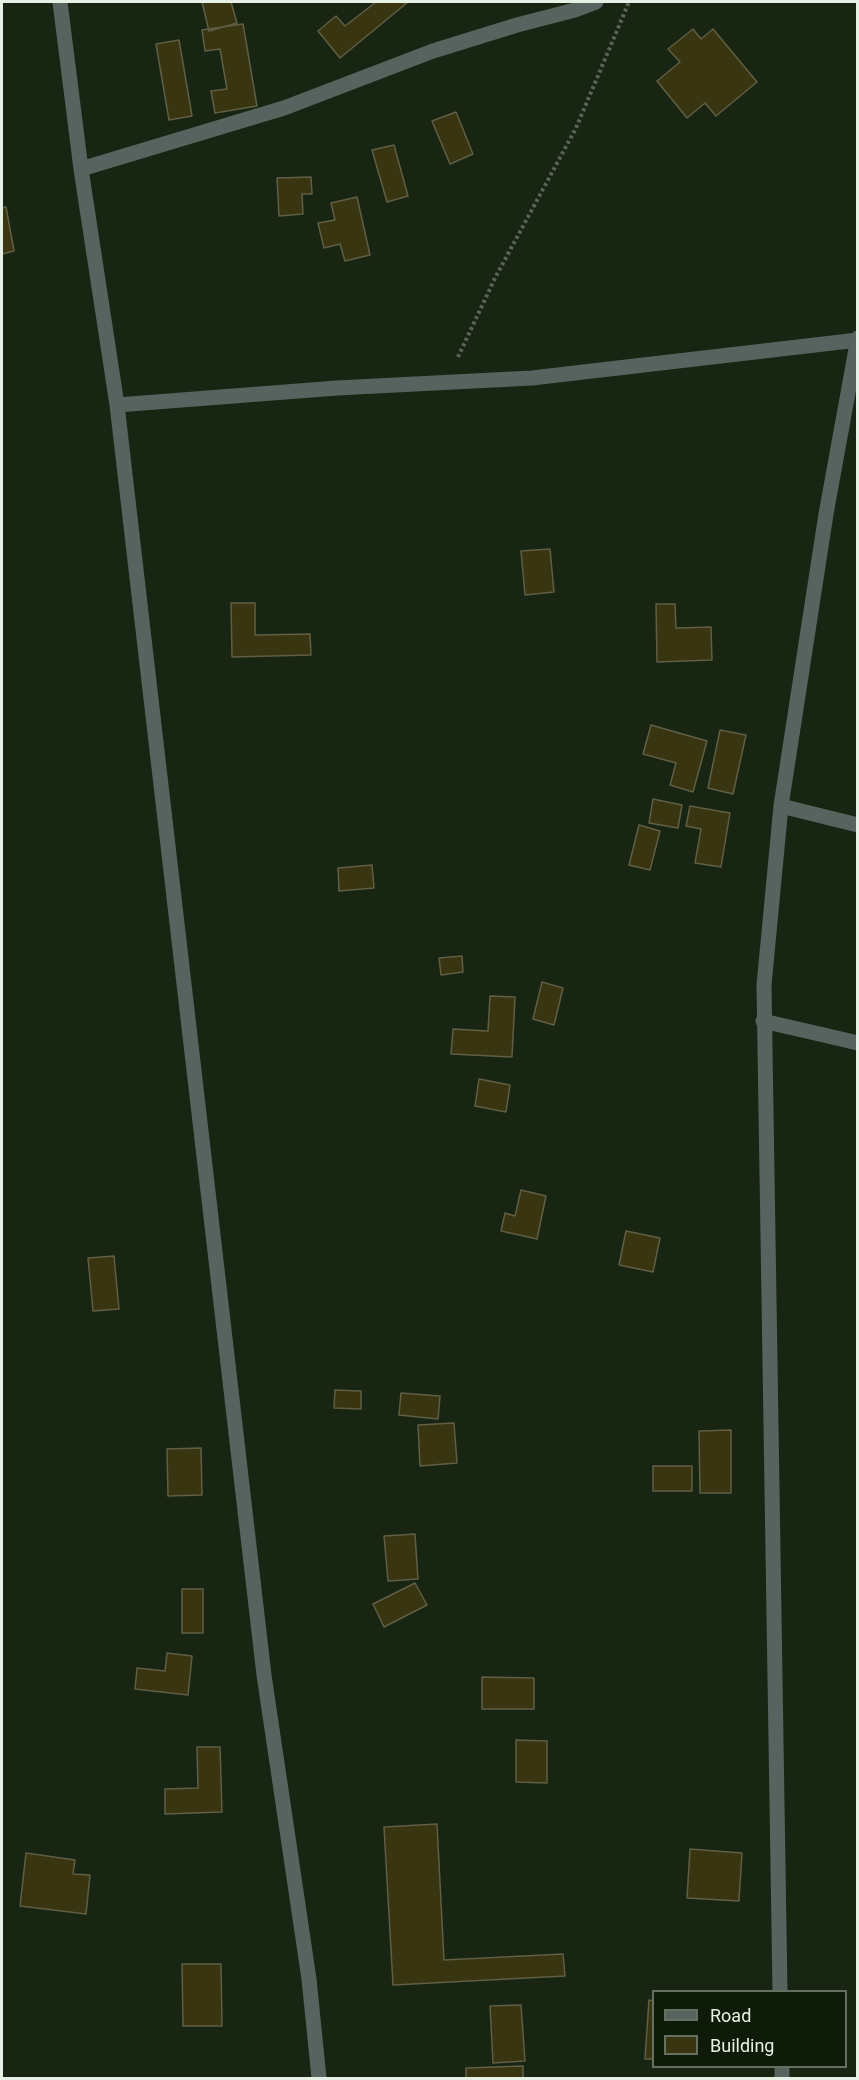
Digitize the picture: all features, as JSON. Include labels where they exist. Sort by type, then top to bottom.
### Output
[{"type":"street","points":[[60,2],[81,168],[117,405],[264,1674],[309,1979],[318,2079]]},
{"type":"street","points":[[81,168],[284,108],[433,51],[596,2]]},
{"type":"street","points":[[117,405],[337,388],[532,378],[857,340],[826,514],[781,806],[764,985],[780,1990]]},
{"type":"street","points":[[781,806],[858,825]]},
{"type":"street","points":[[763,1021],[858,1043]]},
{"type":"path","points":[[447,382],[495,278],[576,128],[629,2]]},
{"type":"building","points":[[202,2],[231,2],[237,23],[209,31]]},
{"type":"building","points":[[376,2],[408,2],[340,58],[318,31],[336,16],[345,26]]},
{"type":"building","points":[[243,24],[257,106],[215,113],[211,91],[227,89],[220,49],[205,51],[202,30]]},
{"type":"building","points":[[693,29],[701,39],[713,29],[757,82],[716,116],[705,103],[687,118],[657,81],[680,62],[668,49]]},
{"type":"building","points":[[179,40],[192,116],[169,120],[156,44]]},
{"type":"building","points":[[456,112],[473,154],[450,164],[432,121]]},
{"type":"building","points":[[394,145],[408,196],[387,202],[372,150]]},
{"type":"building","points":[[311,177],[312,194],[302,194],[303,214],[279,216],[277,178]]},
{"type":"building","points":[[357,197],[370,255],[345,261],[340,244],[324,248],[318,223],[335,220],[331,203]]},
{"type":"building","points":[[6,207],[14,251],[2,254],[2,208]]},
{"type":"building","points":[[550,549],[554,592],[525,595],[521,551]]},
{"type":"building","points":[[231,603],[255,603],[255,635],[310,634],[311,655],[232,657]]},
{"type":"building","points":[[656,604],[675,604],[676,628],[711,627],[712,660],[657,662]]},
{"type":"building","points":[[651,725],[707,741],[693,792],[670,785],[676,763],[643,754]]},
{"type":"building","points":[[720,730],[746,735],[733,794],[708,788]]},
{"type":"building","points":[[653,799],[682,805],[678,828],[649,823]]},
{"type":"building","points":[[690,806],[730,813],[721,867],[695,863],[701,829],[686,826]]},
{"type":"building","points":[[639,825],[660,831],[650,870],[629,865]]},
{"type":"building","points":[[372,865],[374,888],[339,891],[338,868]]},
{"type":"building","points":[[462,956],[463,972],[441,975],[439,958]]},
{"type":"building","points":[[542,982],[563,988],[554,1025],[533,1019]]},
{"type":"building","points":[[490,996],[515,997],[512,1057],[451,1054],[453,1029],[488,1031]]},
{"type":"building","points":[[479,1079],[510,1085],[506,1112],[475,1106]]},
{"type":"building","points":[[521,1190],[546,1196],[537,1239],[501,1231],[505,1213],[515,1216]]},
{"type":"building","points":[[626,1231],[660,1238],[653,1272],[619,1265]]},
{"type":"building","points":[[114,1256],[119,1309],[93,1311],[88,1258]]},
{"type":"building","points":[[335,1390],[361,1391],[361,1409],[334,1408]]},
{"type":"building","points":[[401,1393],[440,1396],[438,1419],[399,1415]]},
{"type":"building","points":[[454,1423],[457,1463],[420,1466],[418,1425]]},
{"type":"building","points":[[731,1430],[731,1493],[700,1493],[699,1431]]},
{"type":"building","points":[[201,1448],[202,1495],[168,1496],[167,1449]]},
{"type":"building","points":[[653,1466],[692,1466],[692,1491],[653,1491]]},
{"type":"building","points":[[415,1534],[418,1579],[388,1581],[384,1536]]},
{"type":"building","points":[[415,1583],[427,1605],[384,1627],[373,1604]]},
{"type":"building","points":[[182,1589],[203,1589],[203,1633],[182,1633]]},
{"type":"building","points":[[167,1653],[192,1656],[188,1695],[135,1689],[137,1668],[165,1671]]},
{"type":"building","points":[[482,1677],[534,1678],[534,1709],[482,1709]]},
{"type":"building","points":[[516,1740],[547,1741],[547,1783],[516,1782]]},
{"type":"building","points":[[197,1747],[220,1747],[222,1812],[165,1814],[165,1789],[198,1788]]},
{"type":"building","points":[[437,1824],[444,1960],[563,1954],[565,1976],[393,1985],[384,1827]]},
{"type":"building","points":[[690,1849],[742,1853],[739,1901],[687,1898]]},
{"type":"building","points":[[26,1853],[75,1860],[73,1874],[90,1875],[86,1914],[20,1906]]},
{"type":"building","points":[[182,1964],[221,1964],[222,2026],[183,2026]]},
{"type":"building","points":[[649,2000],[652,2001],[652,2059],[645,2059]]},
{"type":"building","points":[[521,2005],[525,2061],[493,2063],[490,2006]]},
{"type":"building","points":[[523,2066],[523,2078],[466,2078],[466,2068]]}]
